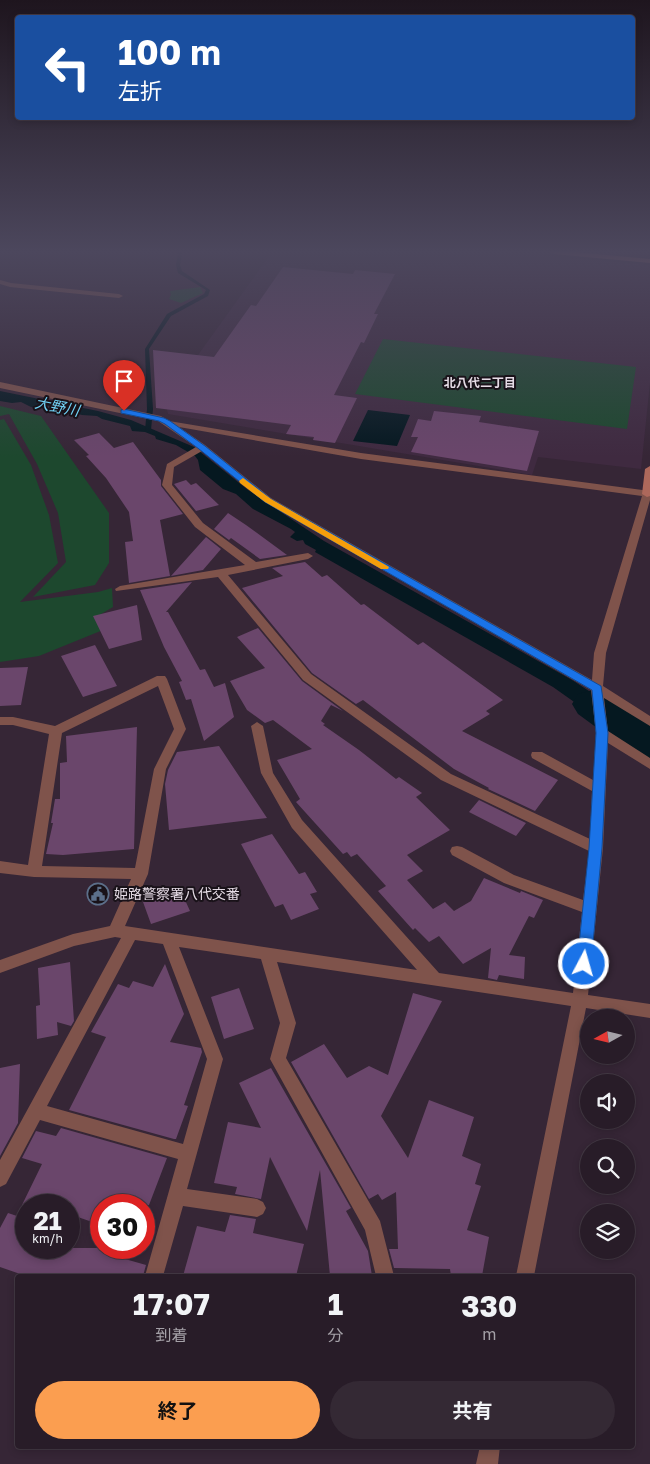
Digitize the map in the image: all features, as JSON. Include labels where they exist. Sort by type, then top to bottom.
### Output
[{"type":"street","points":[[0,385],[161,419],[202,447],[268,500],[597,688],[650,722]]},
{"type":"street","points":[[167,423],[361,456],[649,494]]},
{"type":"street","points":[[202,447],[170,466],[167,485],[200,525],[254,566]]},
{"type":"street","points":[[524,1274],[580,1000],[596,848],[601,729],[597,688],[600,653],[649,494],[650,469]]},
{"type":"street","points":[[120,589],[221,573],[308,556]]},
{"type":"street","points":[[221,573],[307,677],[446,777],[596,848]]},
{"type":"street","points":[[0,721],[13,721],[56,731],[161,679],[180,729],[160,769],[141,874],[123,933],[36,1111],[0,1178]]},
{"type":"street","points":[[257,726],[267,773],[297,824],[435,979]]},
{"type":"street","points":[[601,729],[650,764]]},
{"type":"street","points":[[34,871],[56,731]]},
{"type":"street","points":[[537,755],[599,789]]},
{"type":"street","points":[[457,851],[510,879],[590,909]]},
{"type":"street","points":[[0,867],[34,871],[141,874]]},
{"type":"street","points":[[0,967],[74,940],[123,933],[650,1011]]},
{"type":"street","points":[[155,1274],[215,1059],[169,940]]},
{"type":"street","points":[[267,955],[288,1023],[278,1059],[374,1227],[385,1274]]},
{"type":"street","points":[[36,1111],[189,1154]]},
{"type":"street","points":[[176,1196],[257,1208]]},
{"type":"street","points":[[487,1464],[490,1449]]},
{"type":"shaded area","points":[[223,320],[650,320],[650,383],[641,469],[538,457],[532,475],[168,414],[165,401]]},
{"type":"green space","points":[[383,339],[636,367],[627,429],[355,394]]},
{"type":"green space","points":[[0,406],[41,416],[109,513],[109,563],[95,585],[33,597],[66,562],[58,513],[37,464],[9,414],[0,416]]},
{"type":"green space","points":[[4,419],[31,465],[49,515],[58,563],[20,602],[98,592],[112,588],[113,607],[96,617],[103,630],[39,656],[0,662],[0,420]]},
{"type":"water","points":[[0,391],[98,411],[131,420],[194,447],[248,490],[324,541],[572,680],[649,730],[635,745],[553,687],[315,552],[316,550],[305,544],[303,540],[297,541],[290,537],[295,532],[253,509],[236,494],[223,489],[200,470],[195,456],[176,445],[156,439],[155,436],[145,432],[132,431],[130,426],[97,416],[82,415],[44,405],[39,406],[54,410],[31,407],[21,402],[0,401]]},
{"type":"water","points":[[368,410],[410,415],[397,446],[353,441]]},
{"type":"building","points":[[240,320],[375,320],[364,343],[361,342],[334,395],[357,398],[335,443],[313,440],[314,437],[286,434],[291,425],[156,408],[153,350],[214,357]]},
{"type":"building","points":[[434,411],[481,416],[479,422],[539,431],[527,471],[411,452],[418,437],[411,437],[418,419],[431,421]]},
{"type":"building","points":[[99,433],[114,448],[133,442],[161,480],[161,486],[183,514],[160,520],[170,576],[129,583],[125,542],[133,541],[129,512],[106,478],[86,456],[89,455],[74,440]]},
{"type":"building","points":[[186,480],[191,485],[196,483],[219,505],[196,511],[174,484]]},
{"type":"building","points":[[228,513],[287,555],[260,559],[231,538],[229,540],[214,529]]},
{"type":"building","points":[[206,537],[221,549],[203,570],[171,576]]},
{"type":"building","points":[[305,562],[322,577],[327,575],[361,605],[364,604],[418,645],[423,642],[503,700],[486,711],[490,714],[462,731],[558,780],[535,811],[488,789],[454,769],[363,700],[356,704],[312,673],[242,588],[283,576],[272,568]]},
{"type":"building","points":[[192,582],[166,612],[168,612],[200,670],[205,669],[214,687],[225,683],[234,717],[204,741],[191,699],[186,700],[179,682],[182,681],[164,647],[140,590]]},
{"type":"building","points":[[137,605],[142,640],[109,649],[93,616]]},
{"type":"building","points":[[258,628],[302,681],[343,711],[331,705],[321,721],[325,724],[323,725],[396,779],[399,777],[422,793],[416,797],[450,830],[407,855],[423,871],[407,880],[433,909],[445,902],[454,911],[471,901],[484,878],[543,900],[534,918],[529,916],[509,955],[525,957],[524,979],[499,975],[497,980],[488,978],[491,948],[463,964],[439,936],[429,942],[415,928],[413,930],[378,891],[386,886],[357,854],[351,857],[347,852],[343,854],[296,802],[300,799],[277,760],[312,749],[273,720],[265,723],[247,710],[230,681],[265,668],[237,637]]},
{"type":"building","points":[[95,645],[117,686],[83,697],[61,656]]},
{"type":"building","points":[[28,667],[21,705],[0,706],[0,668]]},
{"type":"building","points":[[137,727],[134,849],[63,855],[46,854],[53,823],[51,823],[55,799],[60,799],[60,763],[67,762],[66,736]]},
{"type":"building","points":[[219,746],[267,818],[169,830],[165,784],[168,770],[177,752]]},
{"type":"building","points":[[479,800],[526,823],[516,836],[469,812]]},
{"type":"building","points":[[272,834],[299,874],[305,872],[317,892],[310,894],[319,909],[291,920],[283,904],[275,907],[241,844]]},
{"type":"building","points":[[180,889],[190,911],[151,924],[143,902]]},
{"type":"building","points":[[70,962],[74,1021],[71,1026],[57,1022],[58,1035],[37,1039],[36,1006],[40,1005],[38,968]]},
{"type":"building","points":[[165,964],[184,1014],[170,1042],[201,1048],[202,1052],[184,1105],[188,1106],[176,1139],[69,1110],[106,1037],[91,1032],[118,984],[129,988],[133,981],[153,987]]},
{"type":"building","points":[[239,988],[254,1029],[224,1039],[211,997]]},
{"type":"building","points":[[413,993],[442,1001],[381,1116],[408,1158],[429,1100],[474,1117],[462,1156],[481,1164],[475,1184],[481,1186],[467,1230],[489,1237],[482,1274],[451,1274],[450,1269],[394,1268],[389,1249],[398,1249],[396,1192],[382,1200],[378,1194],[369,1199],[291,1062],[324,1044],[347,1078],[369,1066],[388,1075]]},
{"type":"building","points":[[20,1064],[18,1123],[0,1156],[0,1068]]},
{"type":"building","points":[[271,1068],[351,1208],[346,1211],[368,1251],[372,1274],[330,1274],[320,1170],[307,1231],[270,1157],[261,1199],[235,1194],[237,1187],[214,1183],[228,1122],[261,1128],[239,1083]]},
{"type":"building","points":[[61,1128],[167,1158],[153,1194],[90,1194],[90,1221],[80,1218],[80,1194],[27,1194],[42,1164],[22,1158],[36,1131],[56,1136]]},
{"type":"building","points":[[8,1213],[15,1215],[15,1259],[80,1259],[80,1248],[90,1248],[90,1259],[125,1259],[146,1265],[144,1274],[20,1274],[0,1267],[0,1228]]},
{"type":"building","points":[[230,1215],[256,1219],[253,1233],[304,1244],[296,1274],[184,1274],[197,1226],[225,1232]]},
{"type":"waterway","points":[[148,430],[150,409],[147,349],[166,320]]},
{"type":"waterway","name":"大野川","points":[[593,704],[650,744]]},
{"type":"slow traffic","points":[[243,481],[268,500],[384,567]]},
{"type":"place","name":"姫路警察署八代交番","points":[[98,894]]},
{"type":"district","name":"北八代二丁目","points":[[480,383]]},
{"type":"route","points":[[124,411],[161,419],[202,447],[268,500],[597,688],[602,733],[596,848],[584,964]]}]
